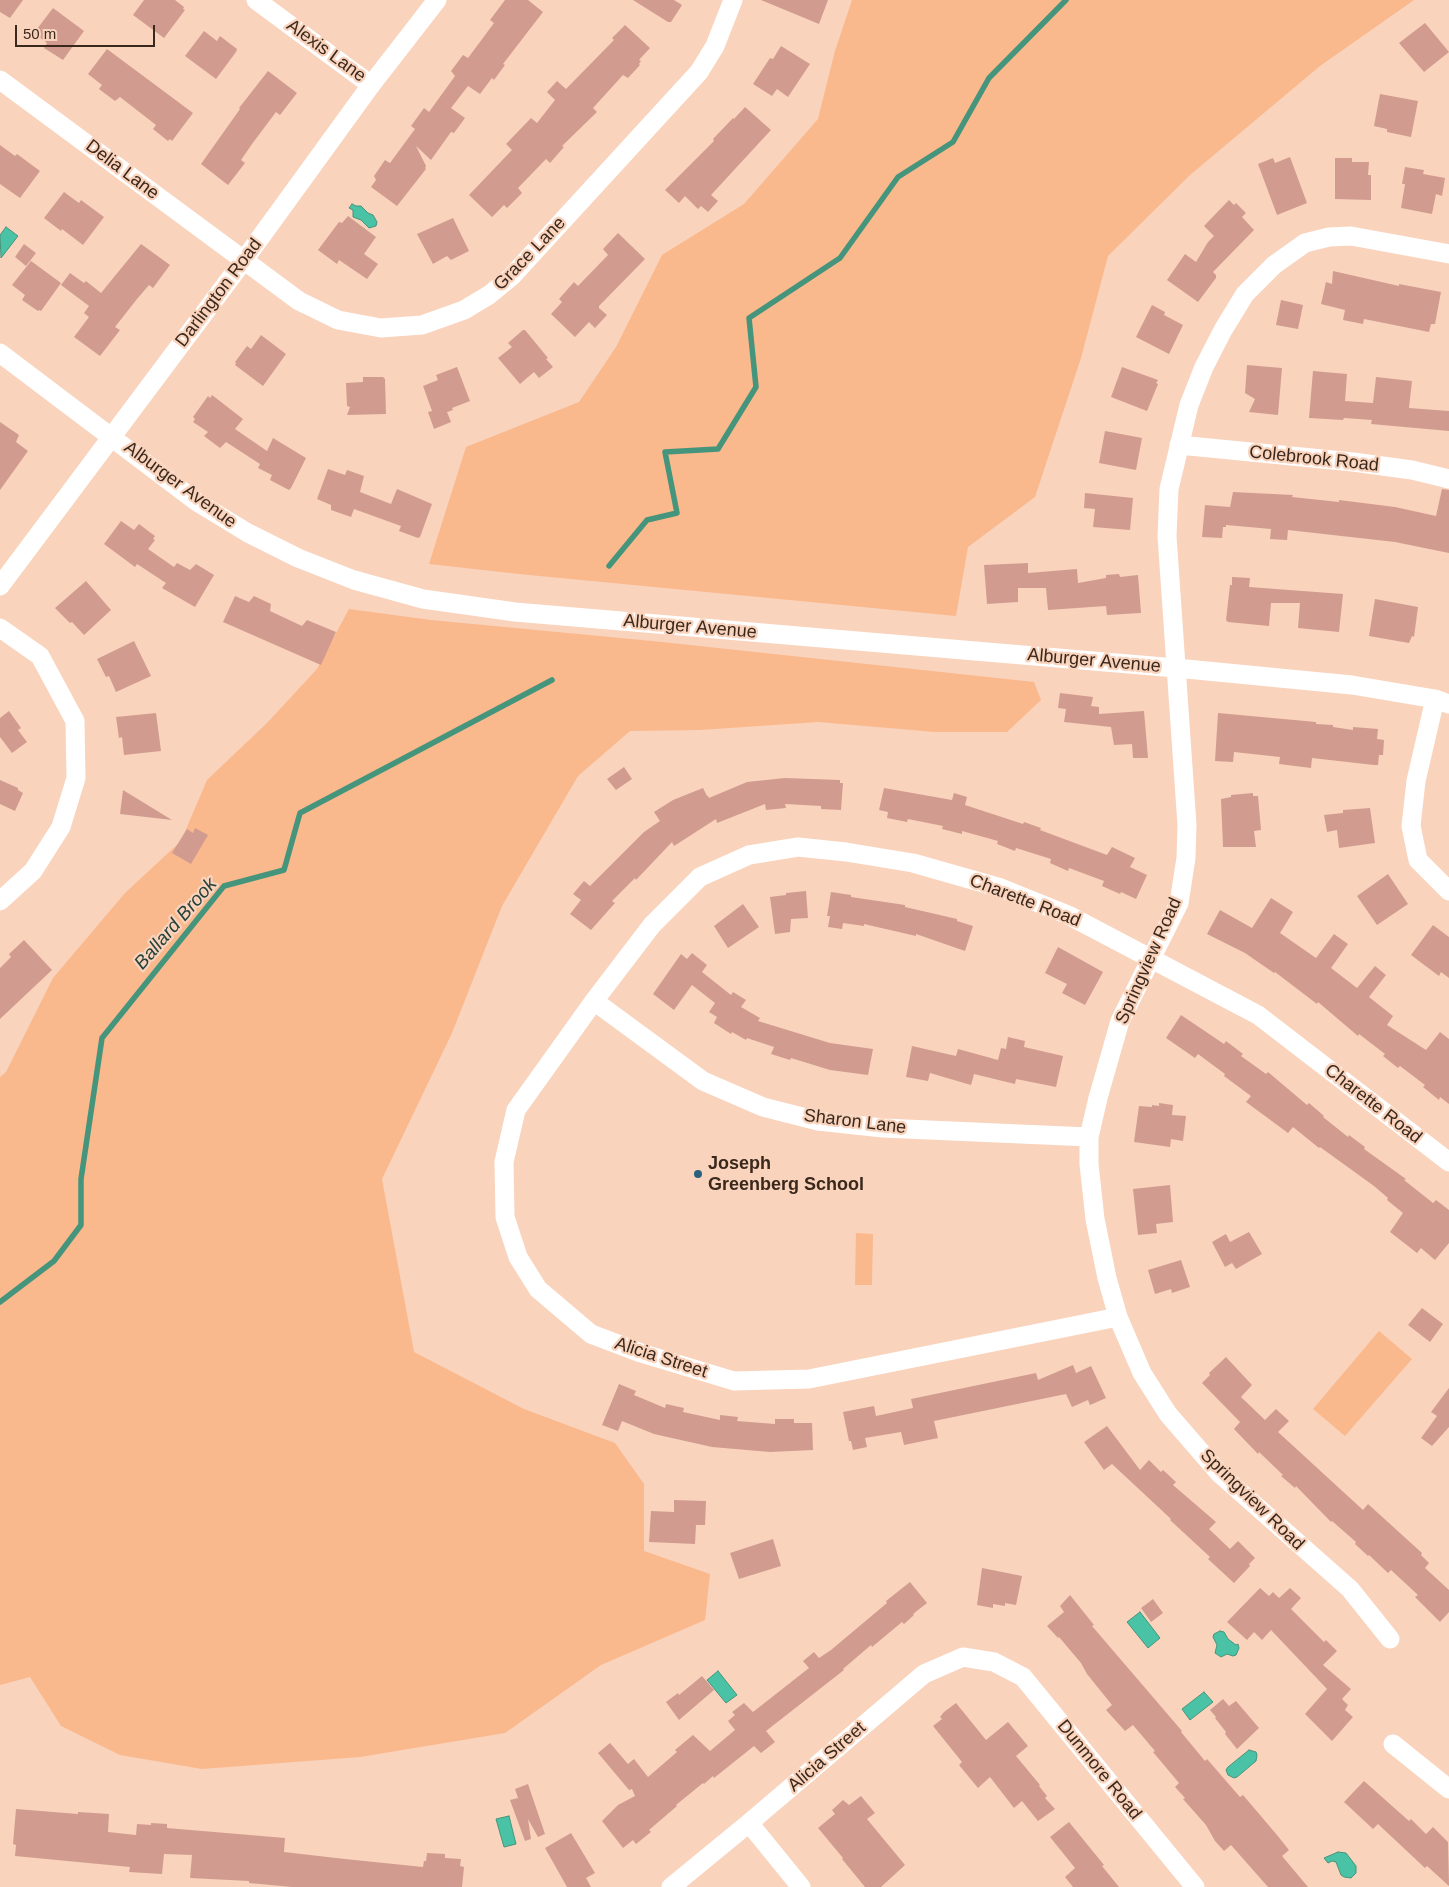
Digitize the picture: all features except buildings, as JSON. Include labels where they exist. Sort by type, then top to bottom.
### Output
[{"type":"street","name":"Alexis Lane","points":[[256,0],[371,85]]},
{"type":"street","name":"Darlington Road","points":[[0,586],[244,260],[371,85],[437,0]]},
{"type":"street","name":"Grace Lane","points":[[244,260],[299,301],[338,320],[380,328],[422,325],[464,310],[490,295],[511,277],[699,72],[715,46],[733,0]]},
{"type":"street","name":"Delia Lane","points":[[0,80],[244,260]]},
{"type":"street","name":"Springview Road","points":[[1390,1639],[1350,1589],[1220,1474],[1168,1414],[1142,1373],[1118,1317],[1107,1278],[1095,1219],[1089,1164],[1089,1137],[1120,1020],[1179,903],[1186,858],[1187,825],[1167,536],[1169,489],[1189,405],[1204,368],[1223,330],[1245,294],[1274,265],[1305,243],[1329,237],[1351,236],[1449,254]]},
{"type":"street","name":"Alburger Avenue","points":[[0,353],[197,502],[248,533],[298,558],[346,577],[423,599],[515,612],[1176,668],[1352,685],[1442,702]]},
{"type":"street","name":"Colebrook Road","points":[[1179,445],[1353,462],[1412,470],[1449,479]]},
{"type":"street","points":[[0,628],[40,656],[75,721],[76,778],[61,827],[33,871],[0,901]]},
{"type":"street","points":[[1442,702],[1416,781],[1411,826],[1418,860],[1449,890]]},
{"type":"street","name":"Charette Road","points":[[594,1000],[652,925],[700,877],[749,855],[798,847],[846,852],[913,863],[1001,888],[1068,916],[1152,958],[1258,1015],[1449,1162]]},
{"type":"street","name":"Sharon Lane","points":[[594,1000],[704,1081],[763,1106],[818,1121],[884,1128],[1089,1137]]},
{"type":"street","name":"Alicia Street","points":[[594,1000],[516,1110],[504,1162],[505,1216],[518,1257],[538,1289],[591,1334],[641,1353],[734,1381],[809,1379],[1118,1317]]},
{"type":"street","name":"Alicia Street","points":[[671,1887],[924,1674],[963,1657],[994,1662]]},
{"type":"street","name":"Dunmore Road","points":[[994,1662],[1023,1677],[1195,1887]]},
{"type":"street","points":[[1393,1744],[1449,1789]]},
{"type":"street","points":[[749,1823],[801,1887]]},
{"type":"shaded area","points":[[852,0],[1414,0],[1320,66],[1190,175],[1108,256],[1081,358],[1035,497],[968,547],[956,616],[429,564],[466,447],[579,402],[616,347],[662,255],[744,204],[818,119],[835,51]]},
{"type":"shaded area","points":[[349,609],[431,620],[662,642],[1034,682],[1041,700],[1007,732],[935,732],[818,722],[700,730],[630,731],[578,776],[502,906],[452,1033],[382,1179],[414,1352],[524,1409],[615,1443],[644,1484],[644,1551],[710,1574],[705,1620],[601,1665],[505,1733],[360,1757],[202,1769],[120,1755],[61,1726],[30,1677],[0,1685],[0,1077],[6,1072],[53,978],[125,893],[181,841],[207,780],[267,723],[317,669]]},
{"type":"shaded area","points":[[856,1233],[873,1234],[872,1285],[855,1285]]},
{"type":"shaded area","points":[[1379,1331],[1412,1359],[1345,1436],[1313,1409]]},
{"type":"water","points":[[352,204],[361,206],[373,215],[377,222],[376,226],[369,228],[361,220],[353,217],[353,210],[349,208]]},
{"type":"water","points":[[6,227],[18,236],[1,258],[0,235]]},
{"type":"water","points":[[1140,1612],[1160,1638],[1148,1648],[1127,1622]]},
{"type":"water","points":[[1220,1631],[1224,1632],[1228,1639],[1236,1645],[1238,1644],[1239,1648],[1236,1655],[1227,1654],[1221,1657],[1215,1653],[1217,1645],[1213,1637],[1214,1634]]},
{"type":"water","points":[[718,1671],[737,1695],[726,1703],[707,1680]]},
{"type":"water","points":[[1204,1692],[1213,1702],[1190,1720],[1182,1709]]},
{"type":"water","points":[[1249,1750],[1256,1752],[1256,1761],[1237,1777],[1234,1778],[1228,1775],[1226,1770],[1228,1767]]},
{"type":"water","points":[[509,1816],[516,1844],[504,1847],[496,1819]]},
{"type":"water","points":[[1338,1852],[1346,1853],[1356,1866],[1356,1873],[1351,1878],[1341,1875],[1336,1862],[1328,1863],[1324,1858]]},
{"type":"waterway","name":"Ballard Brook","points":[[609,566],[647,520],[677,513],[665,452],[718,449],[756,387],[749,318],[840,258],[898,177],[953,142],[989,78],[1066,0]]},
{"type":"waterway","name":"Ballard Brook","points":[[0,1302],[54,1261],[81,1225],[81,1179],[102,1038],[224,886],[284,870],[300,813],[552,680]]},
{"type":"place","name":"Joseph Greenberg School","points":[[698,1174]]}]
